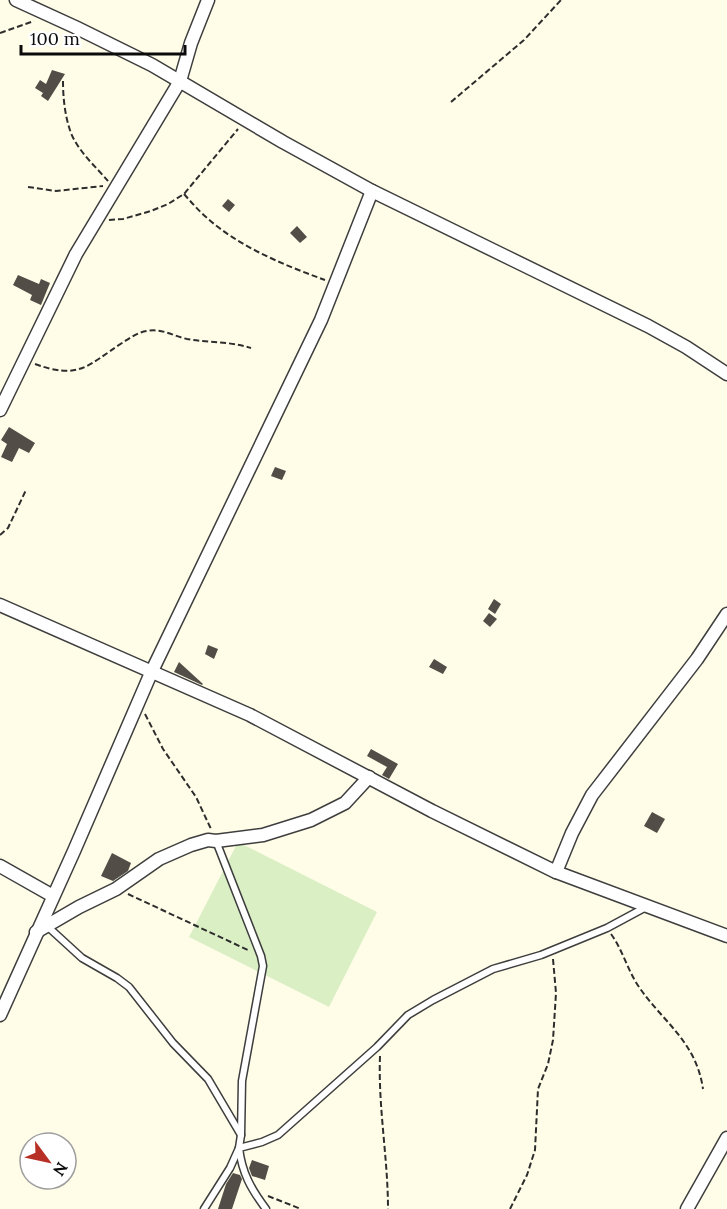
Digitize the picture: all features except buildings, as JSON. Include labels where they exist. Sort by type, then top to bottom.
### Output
[{"type":"street","points":[[16,0],[152,65],[372,191],[648,326],[727,374]]},
{"type":"street","points":[[0,410],[76,254],[180,81],[191,43],[208,0]]},
{"type":"street","points":[[0,1015],[42,929],[138,701],[286,396],[336,285],[372,191]]},
{"type":"street","points":[[0,605],[250,715],[432,811],[556,872],[727,936]]},
{"type":"street","points":[[556,872],[572,833],[592,795],[697,659],[727,614]]},
{"type":"street","points":[[42,929],[114,890],[159,859],[191,845],[208,840],[263,835],[311,820],[345,803],[369,777]]},
{"type":"street","points":[[0,866],[54,896]]},
{"type":"street","points":[[687,1209],[727,1138]]},
{"type":"lane","points":[[204,1209],[230,1168],[239,1148],[242,1081],[262,966],[261,957],[216,841]]},
{"type":"lane","points":[[239,1148],[278,1135],[380,1044],[408,1015],[433,1000],[493,969],[552,950],[607,928],[649,906]]},
{"type":"lane","points":[[42,929],[82,958],[129,987],[173,1043],[208,1079],[241,1136]]},
{"type":"lane","points":[[239,1148],[244,1175],[266,1209]]},
{"type":"path","points":[[451,102],[524,40],[561,0]]},
{"type":"path","points":[[0,33],[51,16]]},
{"type":"path","points":[[28,188],[56,191],[112,186],[77,144],[71,133],[64,101],[63,81]]},
{"type":"path","points":[[97,220],[123,219],[151,211],[184,194],[246,120]]},
{"type":"path","points":[[184,194],[207,218],[240,241],[279,263],[336,285]]},
{"type":"path","points":[[24,360],[63,372],[79,370],[95,362],[134,335],[155,330],[185,339],[232,342],[251,348]]},
{"type":"path","points":[[0,535],[8,528],[26,490]]},
{"type":"path","points":[[138,701],[163,749],[196,797],[216,841]]},
{"type":"path","points":[[114,890],[132,895],[261,957]]},
{"type":"path","points":[[607,928],[617,942],[638,985],[670,1022],[692,1053],[701,1075],[703,1089]]},
{"type":"path","points":[[510,1209],[527,1175],[535,1150],[538,1089],[548,1064],[553,1040],[556,993],[552,950]]},
{"type":"path","points":[[380,1044],[379,1075],[388,1182],[388,1209]]},
{"type":"path","points":[[254,1192],[301,1209]]},
{"type":"green space","points":[[238,842],[377,912],[329,1007],[189,937]]}]
